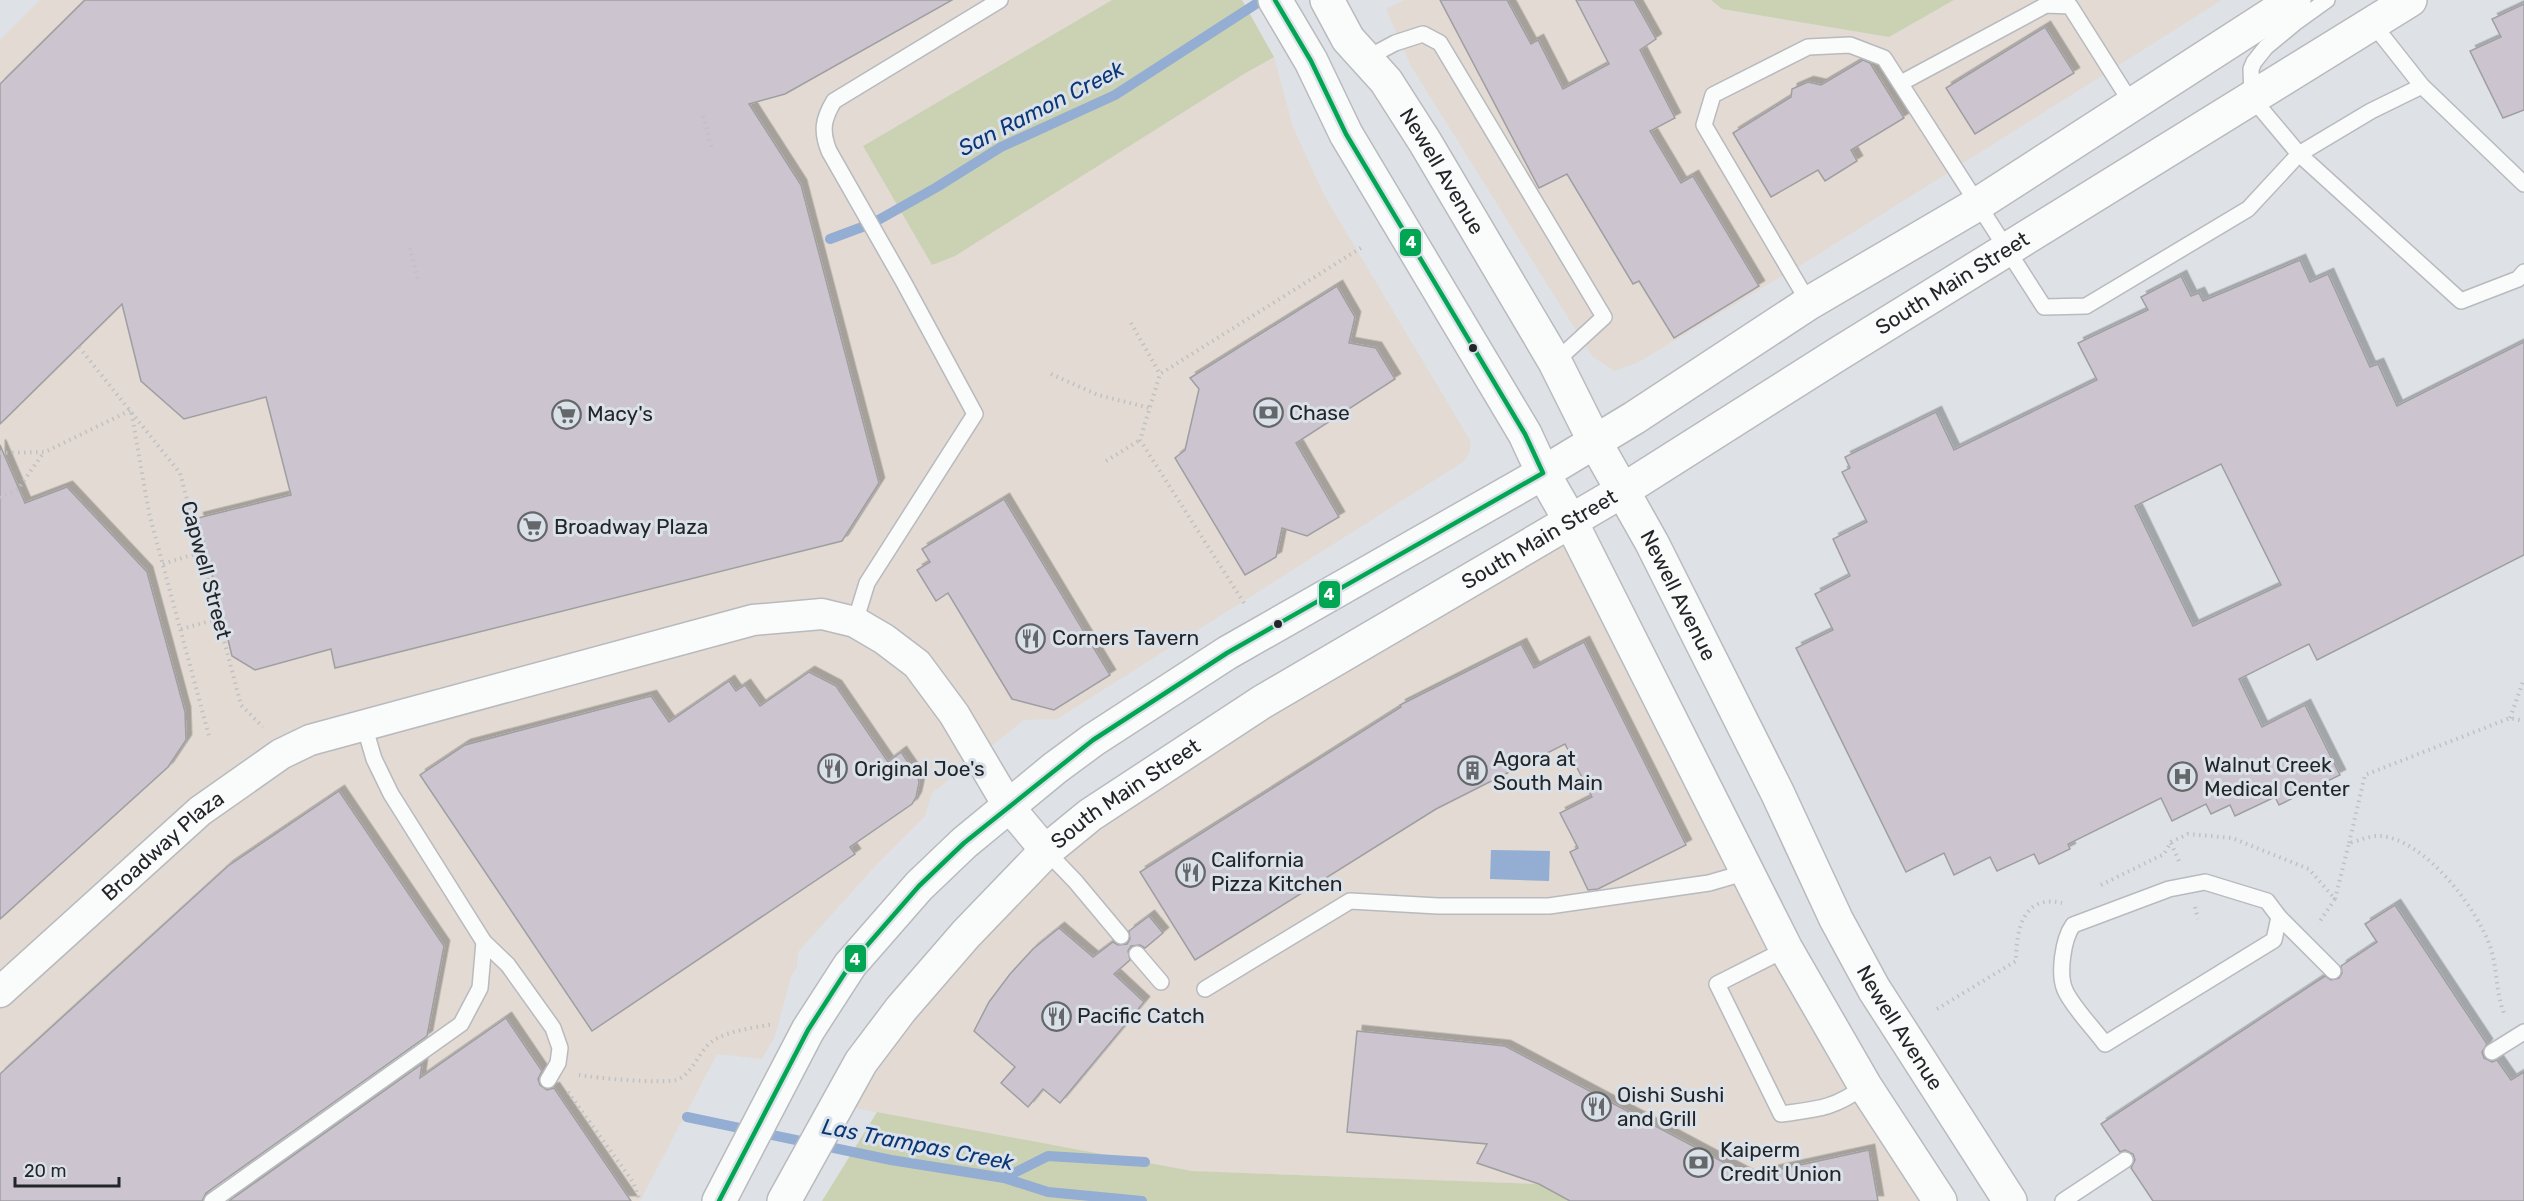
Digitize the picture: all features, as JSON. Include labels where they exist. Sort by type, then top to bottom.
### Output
[{"type":"main road","points":[[1275,0],[1311,61],[1346,134],[1525,434],[1786,950],[1865,1086],[1940,1201]]},
{"type":"main road","name":"Newell Avenue","points":[[1327,0],[1358,48],[1386,81],[1425,142],[1555,362],[1595,442],[1652,543],[1777,792],[1836,919],[1874,990],[2010,1201]]},
{"type":"main road","points":[[719,1201],[795,1026],[919,886],[964,843],[1093,740],[1227,653],[1595,442],[1809,303],[1978,204],[2294,0]]},
{"type":"main road","name":"South Main Street","points":[[784,1201],[861,1062],[902,1009],[958,943],[1046,851],[1090,815],[1262,702],[1622,491],[1848,348],[2008,251],[2252,98],[2379,12],[2410,0]]},
{"type":"street","name":"Broadway Plaza","points":[[0,993],[158,847],[224,792],[291,749],[310,740],[753,620],[822,614],[855,622],[884,639],[917,664],[954,714],[987,773],[1010,807],[1046,851]]},
{"type":"lane","points":[[855,622],[867,583],[975,414],[903,280],[829,150],[823,135],[825,116],[834,101],[1000,0]]},
{"type":"lane","points":[[2327,0],[2295,22],[2266,47],[2254,62],[2251,69],[2252,98],[2299,154],[2461,301],[2518,279],[2524,272]]},
{"type":"lane","points":[[1901,83],[2046,5],[2070,6],[2132,104]]},
{"type":"lane","points":[[2379,12],[2422,86],[2524,184]]},
{"type":"lane","points":[[1358,48],[1395,43],[1423,34],[1440,43],[1604,316],[1555,362]]},
{"type":"lane","points":[[1809,303],[1704,125],[1713,95],[1808,47],[1850,45],[1884,58],[2044,307],[2086,306],[2248,209],[2299,154],[2371,111],[2422,86]]},
{"type":"lane","points":[[364,725],[374,759],[391,794],[484,942],[508,965],[553,1028],[560,1048],[558,1063],[548,1080]]},
{"type":"lane","points":[[1046,851],[1075,880],[1121,936]]},
{"type":"lane","points":[[1205,989],[1350,901],[1438,906],[1549,906],[1709,882],[1747,872]]},
{"type":"lane","points":[[2279,916],[2274,940],[2105,1044],[2064,989],[2062,954],[2066,935],[2073,925],[2169,889],[2205,882],[2267,901],[2333,971]]},
{"type":"lane","points":[[212,1201],[461,1024],[480,988],[484,942]]},
{"type":"lane","points":[[1786,950],[1717,984],[1781,1114],[1823,1108],[1844,1101],[1865,1086]]},
{"type":"lane","points":[[1137,954],[1161,982]]},
{"type":"lane","points":[[2492,1052],[2519,1035]]},
{"type":"lane","points":[[2063,1201],[2125,1160]]},
{"type":"path","points":[[703,116],[712,149]]},
{"type":"path","points":[[1106,461],[1140,440],[1160,374],[1364,246]]},
{"type":"path","points":[[410,248],[418,280]]},
{"type":"path","points":[[1131,323],[1160,374]]},
{"type":"path","name":"Capwell Street","points":[[79,347],[180,472],[241,705],[270,734]]},
{"type":"path","points":[[1051,374],[1098,395],[1150,408]]},
{"type":"path","points":[[0,453],[45,452],[130,410]]},
{"type":"path","name":"Capwell Street","points":[[130,410],[149,513],[209,736]]},
{"type":"path","points":[[1140,440],[1245,605]]},
{"type":"path","points":[[0,498],[18,489],[45,452]]},
{"type":"path","points":[[163,564],[201,552]]},
{"type":"path","points":[[181,629],[219,619]]},
{"type":"path","points":[[2510,718],[2524,679]]},
{"type":"path","points":[[2335,899],[2365,776],[2510,718],[2524,720]]},
{"type":"path","points":[[2349,843],[2380,835],[2414,847],[2433,862],[2473,910],[2491,949],[2498,997],[2519,1035]]},
{"type":"path","points":[[578,1075],[660,1081],[678,1080],[713,1040],[734,1033],[795,1026]]},
{"type":"path","points":[[564,1086],[633,1182],[640,1201]]},
{"type":"shaded area","name":"Broadway Plaza","points":[[40,0],[1112,0],[863,146],[1244,74],[1274,57],[1293,127],[1324,195],[1471,442],[1469,454],[1463,462],[1057,719],[1024,720],[932,793],[925,816],[877,864],[798,952],[797,966],[791,977],[775,1036],[762,1059],[717,1054],[640,1201],[0,1201],[0,40]]},
{"type":"shaded area","points":[[1405,0],[1711,0],[1722,9],[1889,37],[1954,0],[2222,0],[1814,257],[1637,363],[1614,371],[1592,356],[1411,66],[1386,9]]},
{"type":"shaded area","points":[[1570,520],[1940,1201],[1570,1201],[1539,1184],[1192,1171],[838,1105],[1046,851]]},
{"type":"green space","points":[[1112,0],[1242,0],[1274,57],[955,256],[932,265],[863,146]]},
{"type":"green space","points":[[1711,0],[1954,0],[1889,37],[1722,9]]},
{"type":"green space","points":[[877,1112],[1192,1171],[1539,1184],[1570,1201],[822,1201]]},
{"type":"water","points":[[1491,850],[1550,851],[1549,881],[1490,879]]},
{"type":"building","points":[[85,0],[952,0],[785,94],[749,104],[801,185],[879,483],[842,541],[335,668],[331,649],[255,670],[232,656],[198,518],[291,495],[266,397],[184,419],[141,381],[122,304],[0,424],[0,84]]},
{"type":"building","points":[[1440,0],[1507,0],[1531,44],[1538,40],[1563,89],[1609,64],[1576,0],[1634,0],[1656,39],[1640,50],[1675,118],[1650,131],[1681,183],[1693,176],[1759,286],[1674,338],[1639,281],[1633,284],[1567,174],[1539,188]]},
{"type":"building","points":[[2524,4],[2524,110],[2503,118],[2470,51],[2501,37],[2492,19]]},
{"type":"building","points":[[2045,27],[2074,73],[1975,134],[1946,88]]},
{"type":"building","points":[[1863,60],[1870,63],[1904,118],[1851,150],[1857,161],[1825,181],[1818,170],[1771,197],[1733,133],[1791,97],[1792,89],[1808,82],[1821,85]]},
{"type":"building","points":[[2300,260],[2310,282],[2328,274],[2370,367],[2378,364],[2397,406],[2524,342],[2524,555],[2317,660],[2309,644],[2239,679],[2262,727],[2305,705],[2340,775],[2279,805],[2275,797],[2235,816],[2230,805],[2211,814],[2206,804],[2172,821],[2161,798],[2068,844],[2070,849],[2039,864],[2034,854],[1997,871],[1990,857],[1954,875],[1944,853],[1906,872],[1796,648],[1833,630],[1815,594],[1850,576],[1833,539],[1867,522],[1842,472],[1850,468],[1845,457],[1936,412],[1954,450],[2097,380],[2078,343],[2148,310],[2141,297],[2181,276],[2191,296],[2199,293],[2203,301]],"holes":[[[2221,464],[2281,585],[2193,626],[2135,506]]]},
{"type":"building","name":"Chase","points":[[1337,286],[1355,317],[1349,343],[1376,348],[1395,379],[1296,443],[1339,517],[1307,536],[1282,528],[1276,557],[1245,575],[1175,458],[1185,450],[1199,389],[1190,378]]},
{"type":"building","points":[[0,445],[25,503],[67,487],[147,572],[185,712],[186,740],[168,767],[0,919]]},
{"type":"building","name":"Corners Tavern","points":[[1004,499],[1110,675],[1054,710],[1012,699],[948,593],[936,601],[917,570],[930,562],[922,549]]},
{"type":"building","points":[[1584,642],[1686,845],[1598,889],[1588,890],[1570,852],[1578,848],[1560,813],[1592,797],[1565,744],[1436,809],[1195,960],[1140,872],[1401,707],[1400,705],[1521,644],[1534,668]]},
{"type":"building","points":[[809,672],[836,686],[888,762],[901,752],[918,777],[916,797],[912,804],[850,847],[855,854],[592,1031],[420,775],[465,745],[651,696],[669,722],[729,681],[736,691],[745,685],[760,706]]},
{"type":"building","points":[[339,791],[444,946],[427,1036],[206,1193],[202,1201],[0,1201],[0,1074],[228,866]]},
{"type":"building","points":[[2395,905],[2487,1044],[2482,1052],[2484,1058],[2492,1062],[2497,1060],[2511,1080],[2524,1072],[2524,1201],[2153,1201],[2131,1168],[2135,1160],[2133,1154],[2125,1150],[2120,1152],[2101,1124],[2325,976],[2331,980],[2339,978],[2342,973],[2341,966],[2377,942],[2365,924]]},
{"type":"building","points":[[1149,916],[1163,933],[1145,948],[1140,945],[1131,946],[1128,951],[1130,960],[1114,974],[1144,1002],[1060,1103],[1043,1089],[1028,1107],[1001,1083],[1015,1067],[974,1031],[989,1002],[1033,949],[1059,928],[1093,957],[1113,942],[1118,945],[1127,944],[1130,939],[1129,931]]},
{"type":"building","points":[[506,1018],[542,1071],[538,1079],[540,1085],[547,1090],[554,1088],[631,1201],[229,1201],[422,1064],[420,1078]]},
{"type":"building","points":[[1357,1031],[1505,1046],[1749,1176],[1869,1150],[1878,1201],[1570,1201],[1539,1184],[1477,1163],[1487,1144],[1347,1132]]},
{"type":"waterway","name":"San Ramon Creek","points":[[830,239],[873,223],[1001,147],[1115,95],[1262,0]]},
{"type":"waterway","name":"Las Trampas Creek","points":[[687,1117],[891,1160],[1004,1178],[1048,1192],[1142,1201]]},
{"type":"waterway","points":[[1004,1178],[1048,1156],[1145,1162]]},
{"type":"transit line","name":"4","points":[[719,1201],[808,1030],[850,965],[919,886],[964,843],[1093,740],[1227,653],[1543,473],[1525,434],[1346,134],[1311,61],[1275,0]]},
{"type":"place","name":"Chase","points":[[1268,413]]},
{"type":"place","name":"Macy's","points":[[566,414]]},
{"type":"place","name":"Broadway Plaza","points":[[533,527]]},
{"type":"place","name":"Corners Tavern","points":[[1031,638]]},
{"type":"place","name":"Original Joe's","points":[[833,769]]},
{"type":"place","name":"Agora at South Main","points":[[1472,771]]},
{"type":"place","name":"Walnut Creek Medical Center","points":[[2183,777]]},
{"type":"place","name":"California Pizza Kitchen","points":[[1190,872]]},
{"type":"place","name":"Pacific Catch","points":[[1056,1016]]},
{"type":"place","name":"Oishi Sushi and Grill","points":[[1596,1107]]},
{"type":"place","name":"Kaiperm Credit Union","points":[[1699,1162]]}]
